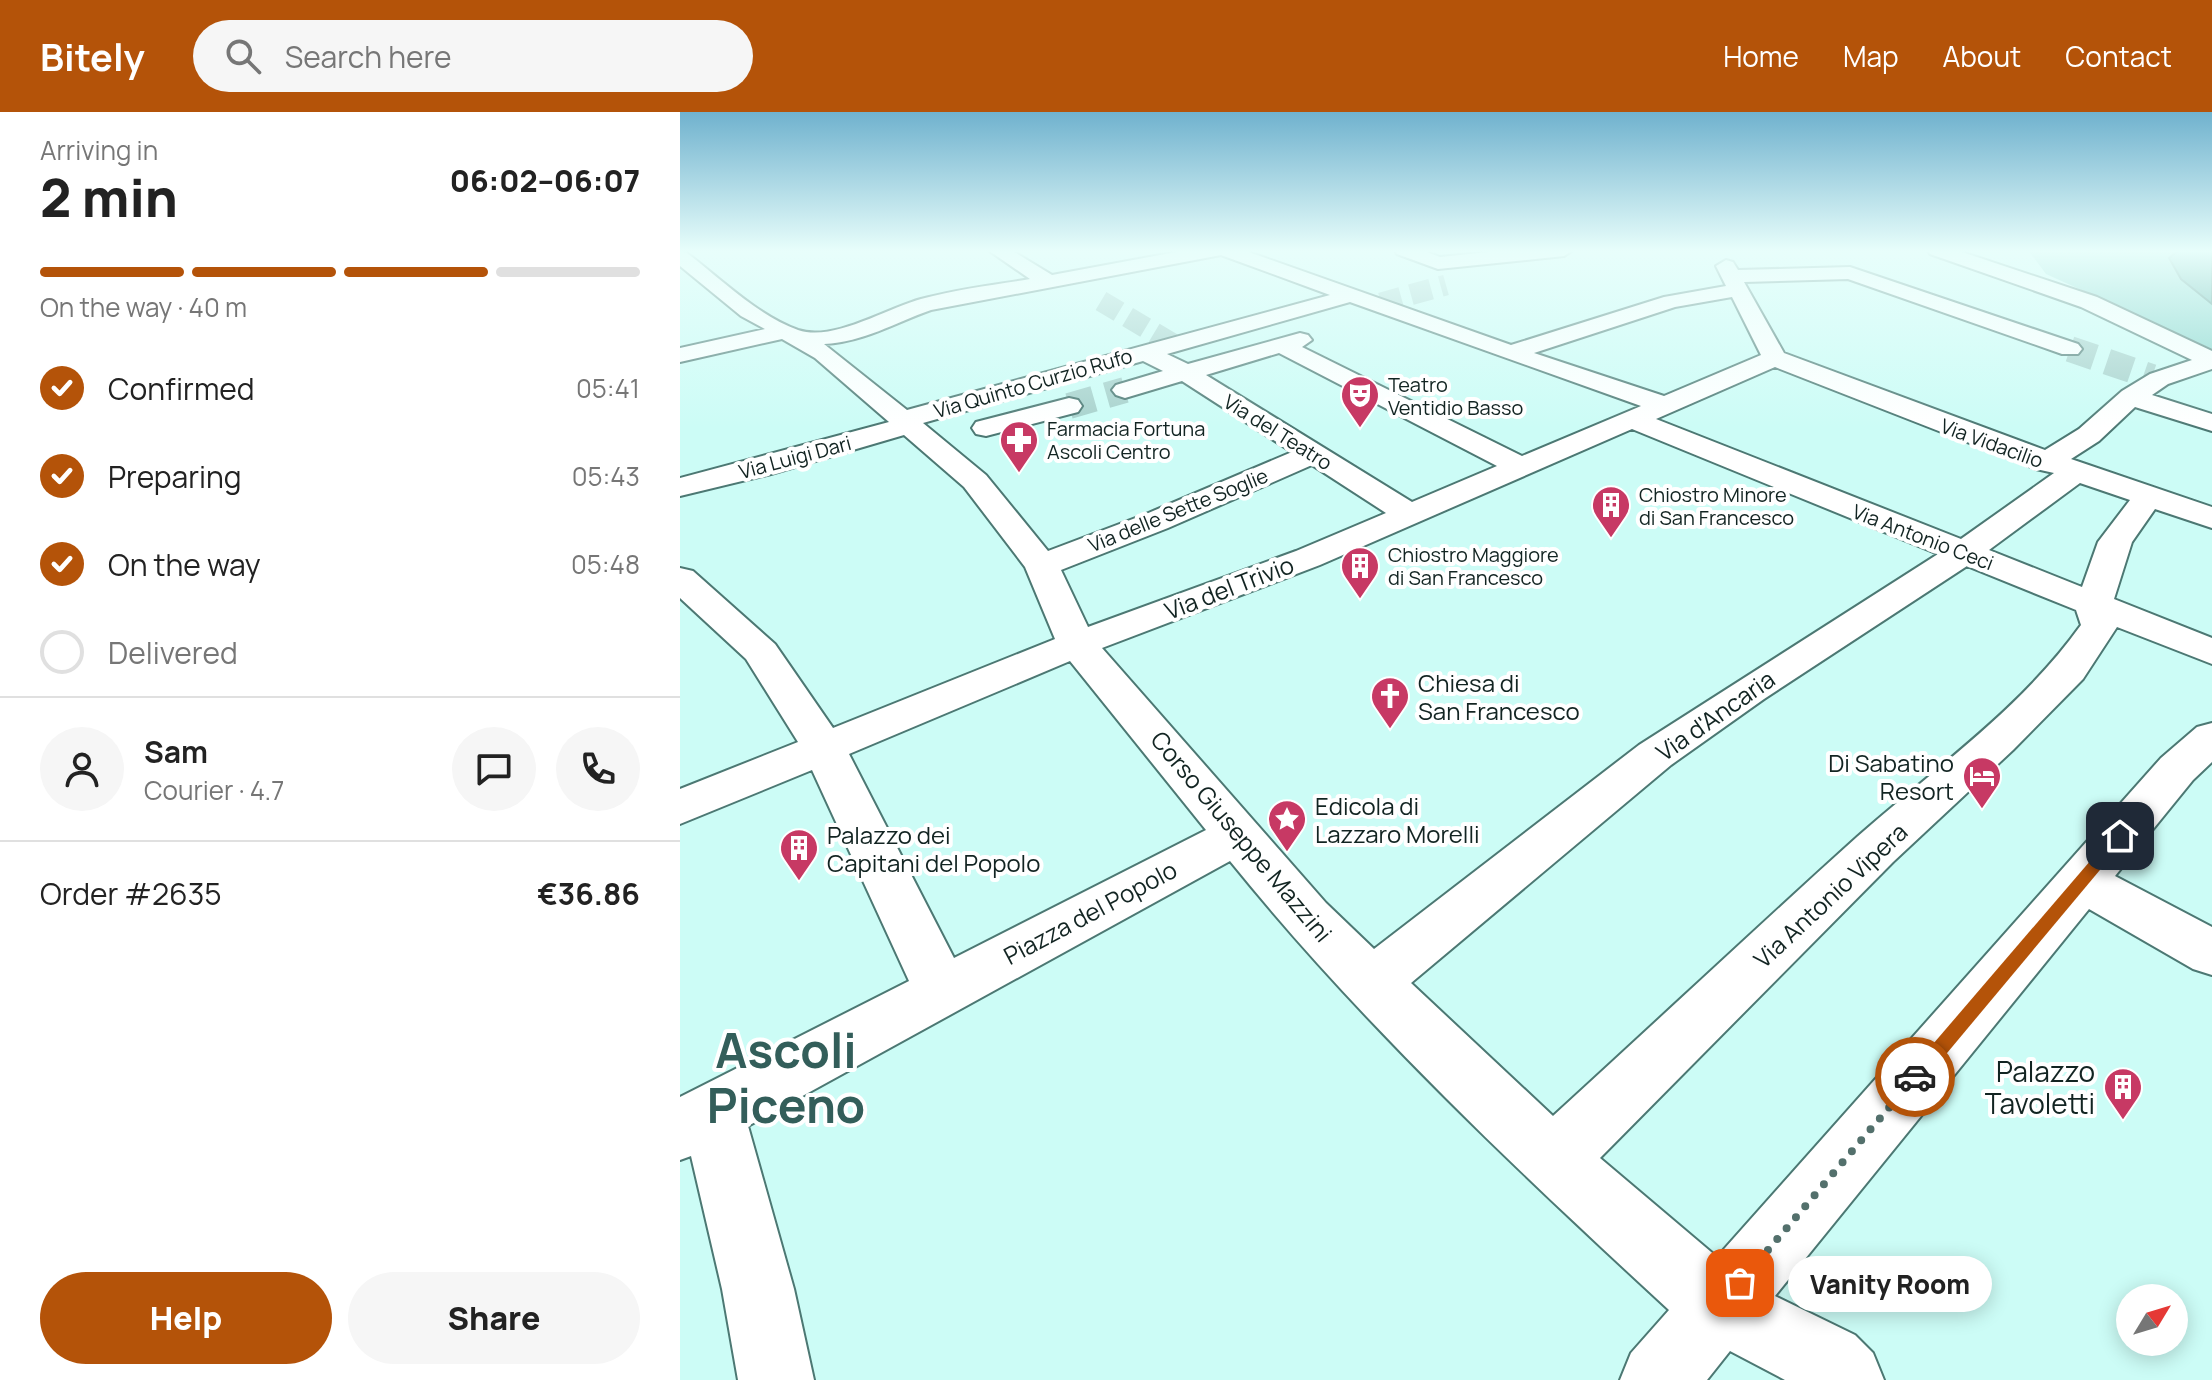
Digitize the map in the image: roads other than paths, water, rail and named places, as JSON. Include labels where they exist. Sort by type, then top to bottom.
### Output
[{"type":"street","name":"Corso Giuseppe Mazzini","points":[[751,309],[823,353],[975,481],[1042,565],[1077,644],[1307,918],[1553,1160],[1720,1307],[1828,1362],[1846,1380]]},
{"type":"street","points":[[680,355],[790,335],[839,336],[870,329],[883,319],[911,309]]},
{"type":"street","name":"Via Quinto Curzio Rufo","points":[[914,430],[1144,352],[1301,309]]},
{"type":"street","points":[[1377,309],[1663,404]]},
{"type":"street","points":[[1510,353],[1646,309]]},
{"type":"street","points":[[1750,309],[1775,358]]},
{"type":"street","points":[[1957,309],[2067,348],[2140,328]]},
{"type":"street","points":[[2103,309],[2212,360]]},
{"type":"street","points":[[1125,390],[1325,333]]},
{"type":"street","points":[[1281,345],[1522,467]]},
{"type":"street","name":"Via del Teatro","points":[[1144,352],[1186,373],[1410,514]]},
{"type":"street","name":"Via del Trivio","points":[[680,807],[1077,644],[1308,558],[1775,358]]},
{"type":"street","name":"Via Vidacilio","points":[[1775,358],[1886,404],[2070,457],[2149,496],[2212,518]]},
{"type":"street","name":"Via d'Ancaria","points":[[1372,982],[1655,755],[1749,690],[1965,552],[2131,397],[2156,378],[2212,360]]},
{"type":"street","points":[[2131,397],[2212,423]]},
{"type":"street","points":[[914,430],[1069,406]]},
{"type":"street","name":"Via Antonio Ceci","points":[[1634,420],[2212,652]]},
{"type":"street","name":"Via Luigi Dari","points":[[680,487],[914,430]]},
{"type":"street","name":"Via delle Sette Soglie","points":[[1042,565],[1157,521],[1313,454]]},
{"type":"street","name":"Via Antonio Vipera","points":[[1553,1160],[1876,849],[1998,740],[2069,670],[2100,625],[2093,606],[2115,542],[2149,496]]},
{"type":"street","points":[[680,579],[761,652],[823,746],[942,991]]},
{"type":"street","points":[[1658,1380],[2082,881],[2200,764]]},
{"type":"street","name":"Piazza del Popolo","points":[[776,1380],[753,1267],[696,1122],[1239,834]]},
{"type":"street","points":[[2082,881],[2212,953]]},
{"type":"tunnel","points":[[1115,309],[1173,344]]},
{"type":"tunnel","points":[[2070,349],[2152,377]]},
{"type":"tunnel","points":[[1069,406],[1125,390]]},
{"type":"place","name":"Teatro Ventidio Basso","points":[[1360,429]]},
{"type":"place","name":"Farmacia Fortuna Ascoli Centro","points":[[1019,474]]},
{"type":"place","name":"Chiostro Minore di San Francesco","points":[[1611,539]]},
{"type":"place","name":"Chiostro Maggiore di San Francesco","points":[[1360,600]]},
{"type":"place","name":"Chiesa di San Francesco","points":[[1390,730]]},
{"type":"place","name":"Di Sabatino Resort","points":[[1982,810]]},
{"type":"place","name":"Edicola di Lazzaro Morelli","points":[[1287,853]]},
{"type":"place","name":"Palazzo dei Capitani del Popolo","points":[[799,882]]},
{"type":"place","name":"Palazzo Tavoletti","points":[[2123,1121]]},
{"type":"place","name":"Vanity Room","points":[[1740,1283]]},
{"type":"district","name":"Ascoli Piceno","points":[[786,1076]]}]
